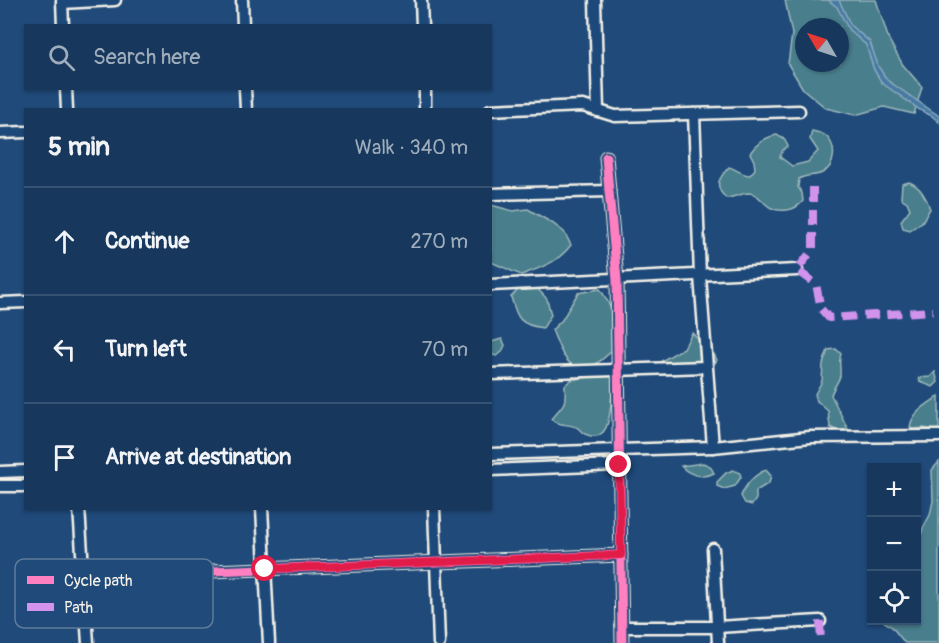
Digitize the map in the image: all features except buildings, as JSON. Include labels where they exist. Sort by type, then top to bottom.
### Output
[{"type":"street","points":[[63,24],[62,1],[115,0]]},
{"type":"street","points":[[242,0],[243,24]]},
{"type":"street","points":[[422,0],[422,24]]},
{"type":"street","points":[[595,0],[598,111]]},
{"type":"street","points":[[66,90],[67,108]]},
{"type":"street","points":[[245,90],[246,108]]},
{"type":"street","points":[[425,90],[425,108]]},
{"type":"street","points":[[492,110],[583,106],[615,116],[799,111]]},
{"type":"street","points":[[694,114],[700,276],[713,447]]},
{"type":"street","points":[[0,133],[24,132]]},
{"type":"street","points":[[606,157],[617,280],[622,643]]},
{"type":"street","points":[[492,194],[609,191]]},
{"type":"street","points":[[492,285],[797,270]]},
{"type":"street","points":[[0,303],[24,303]]},
{"type":"street","points":[[492,374],[706,367]]},
{"type":"street","points":[[492,454],[713,447],[810,437],[939,436]]},
{"type":"street","points":[[492,470],[619,465]]},
{"type":"street","points":[[0,472],[24,471]]},
{"type":"street","points":[[0,486],[24,486]]},
{"type":"street","points":[[78,510],[82,559]]},
{"type":"street","points":[[262,510],[269,643]]},
{"type":"street","points":[[434,510],[439,643]]},
{"type":"street","points":[[713,549],[718,643]]},
{"type":"street","points":[[213,571],[621,555]]},
{"type":"street","points":[[622,627],[717,627],[820,621]]},
{"type":"street","points":[[87,628],[88,643]]},
{"type":"green space","points":[[785,0],[876,0],[889,40],[903,65],[922,87],[914,114],[884,107],[855,115],[826,108],[803,89],[788,64],[792,34]]},
{"type":"green space","points":[[812,131],[830,140],[833,156],[827,170],[799,179],[798,187],[803,201],[798,206],[790,210],[779,210],[768,206],[754,194],[746,193],[726,198],[722,194],[719,182],[725,171],[729,167],[750,175],[755,169],[750,153],[758,143],[769,137],[777,135],[784,139],[788,146],[780,157],[792,166],[808,162],[818,151],[810,139]]},
{"type":"green space","points":[[909,182],[922,193],[930,209],[922,222],[910,230],[903,228],[901,221],[910,209],[907,202],[901,198],[902,184]]},
{"type":"green space","points":[[492,205],[513,211],[528,209],[564,232],[571,245],[555,260],[521,275],[492,262]]},
{"type":"green space","points":[[521,287],[536,287],[547,299],[551,315],[543,328],[524,323],[515,311],[511,297]]},
{"type":"green space","points":[[600,289],[609,304],[613,317],[614,348],[590,367],[576,367],[564,356],[552,330],[562,320],[578,293]]},
{"type":"green space","points":[[692,333],[714,354],[717,360],[714,364],[708,370],[700,373],[686,370],[665,375],[658,372],[656,364],[684,348]]},
{"type":"green space","points":[[502,339],[505,345],[502,352],[496,356],[492,354],[492,342]]},
{"type":"green space","points":[[836,349],[841,354],[840,376],[831,395],[848,429],[843,434],[830,427],[828,411],[817,401],[815,394],[822,381],[823,364],[828,350]]},
{"type":"green space","points":[[935,372],[938,382],[933,387],[920,382],[919,378],[930,377]]},
{"type":"green space","points":[[593,376],[617,376],[608,424],[600,435],[584,434],[578,428],[551,419],[563,404],[565,385],[571,380]]},
{"type":"green space","points":[[939,396],[939,431],[910,427],[917,413]]},
{"type":"green space","points":[[939,462],[939,643],[905,643],[889,625],[921,625],[921,536],[933,501],[932,470]]},
{"type":"green space","points":[[703,463],[710,466],[714,473],[705,476],[696,475],[681,466]]},
{"type":"green space","points":[[733,470],[740,473],[741,477],[735,486],[724,489],[717,486],[717,482],[726,473]]},
{"type":"green space","points":[[766,470],[771,476],[769,483],[756,491],[756,499],[752,505],[745,503],[741,496],[745,488],[754,477]]},
{"type":"water","points":[[828,0],[839,0],[847,18],[843,18],[837,7]]},
{"type":"water","points":[[849,22],[870,42],[878,66],[887,80],[939,116],[939,122],[882,83],[874,70],[866,45],[849,30]]},
{"type":"marked path","points":[[813,187],[813,249],[797,270],[816,284],[821,309],[829,318],[933,311]]},
{"type":"marked path","points":[[820,621],[821,643]]},
{"type":"cycle path","points":[[606,157],[617,280],[622,643]]},
{"type":"cycle path","points":[[213,571],[621,555]]},
{"type":"route","points":[[265,569],[621,555],[619,465]]}]
